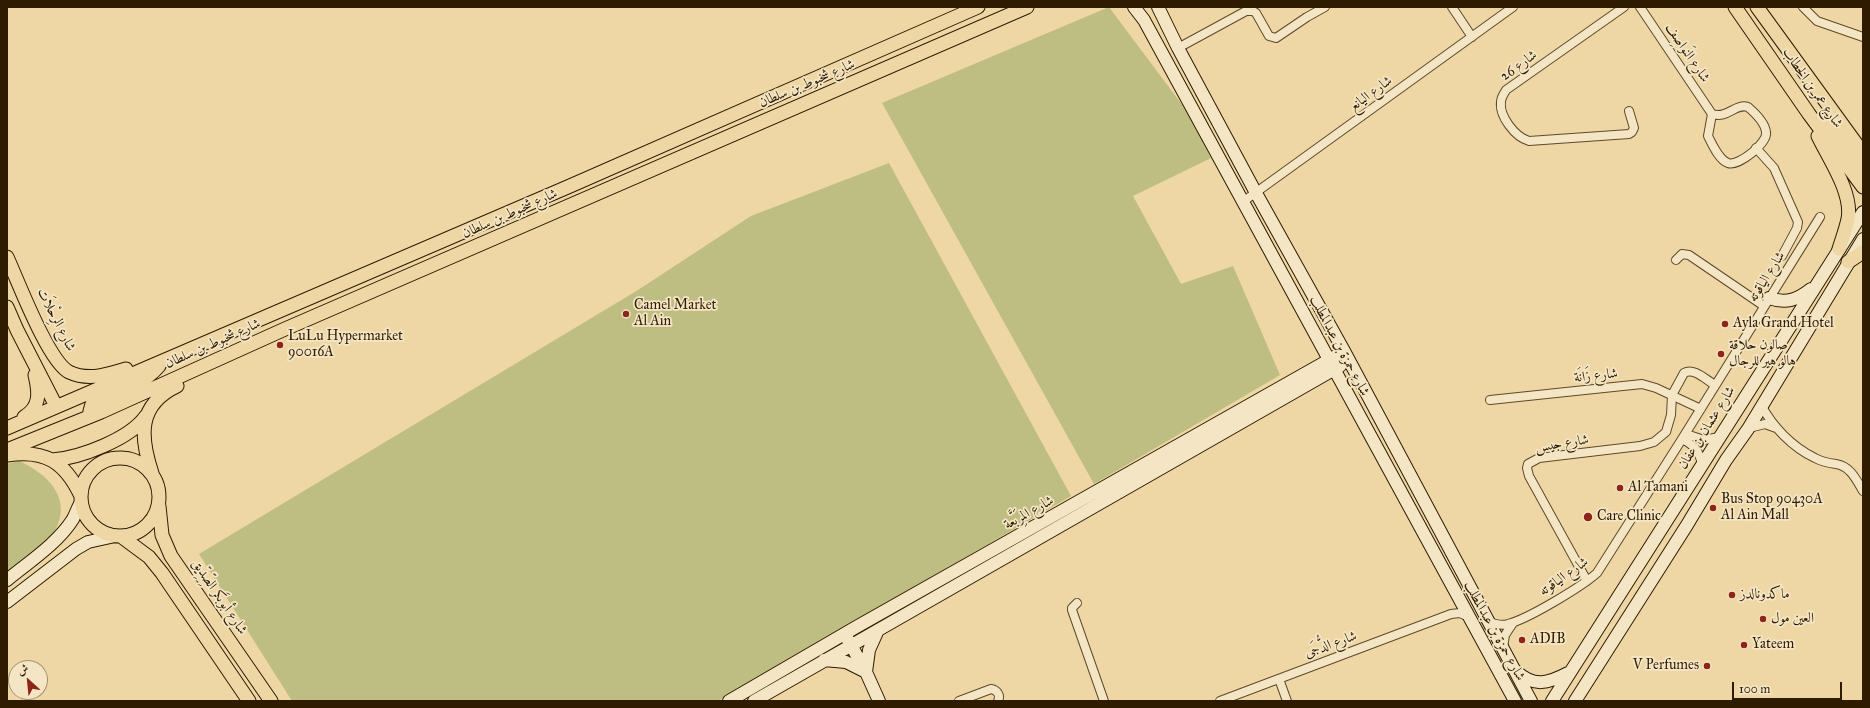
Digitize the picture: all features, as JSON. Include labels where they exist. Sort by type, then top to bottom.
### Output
[{"type":"main road","name":"شارع شخبوط بن سلطان","points":[[7,427],[570,186],[978,7]]},
{"type":"main road","name":"شارع شخبوط بن سلطان","points":[[7,450],[96,414],[285,329],[1026,7]]},
{"type":"main road","name":"شارع عمر بن الخطاب","points":[[1735,7],[1863,187]]},
{"type":"main road","name":"شارع عمر بن الخطاب","points":[[1758,7],[1863,153]]},
{"type":"main road","points":[[1810,114],[1835,133],[1863,171]]},
{"type":"main road","points":[[1810,114],[1814,127],[1844,187],[1848,201],[1848,220],[1839,249]]},
{"type":"main road","points":[[1848,262],[1863,252]]},
{"type":"main road","name":"شارع الرِحْلاَت","points":[[7,257],[50,350],[57,361],[69,371],[92,377],[164,360]]},
{"type":"main road","points":[[25,296],[7,306],[17,330],[56,406]]},
{"type":"main road","points":[[52,460],[72,457],[119,439],[137,427],[147,415],[155,401],[166,391],[269,344],[279,337],[285,329]]},
{"type":"main road","points":[[7,427],[30,413],[37,405],[38,386],[32,360]]},
{"type":"main road","points":[[96,414],[90,411],[92,404],[141,382],[164,360]]},
{"type":"main road","points":[[7,455],[33,453],[52,460],[67,472],[81,499],[84,514],[92,525],[103,533],[119,536],[137,533],[149,524],[157,511],[159,504],[159,490],[153,476],[145,448],[144,427],[147,415]]},
{"type":"main road","points":[[81,499],[84,481],[93,469],[99,464],[114,459],[129,459],[136,462],[149,470],[153,476]]},
{"type":"main road","name":"شارع أبوبَكر الصِّدِّيق","points":[[159,504],[162,535],[166,547],[271,701]]},
{"type":"main road","points":[[119,536],[149,557],[162,573],[249,701]]},
{"type":"street","name":"شارع حمزة بن عبدالمطلب","points":[[1134,7],[1144,20],[1244,201],[1339,361],[1369,415],[1395,449],[1531,701]]},
{"type":"street","name":"شارع حمزة بن عبدالمطلب","points":[[1158,7],[1178,48],[1256,193],[1458,597],[1515,701]]},
{"type":"street","points":[[1178,48],[1246,11],[1253,11],[1256,13],[1269,36],[1276,38],[1325,7]]},
{"type":"street","points":[[1452,7],[1472,37]]},
{"type":"street","name":"شارع اليانع","points":[[1244,201],[1513,7]]},
{"type":"street","name":"شارع 26","points":[[1624,7],[1506,90],[1501,99],[1501,107],[1513,130],[1523,139],[1528,141],[1630,134],[1634,128],[1630,111]]},
{"type":"street","name":"شارع النَواصِف","points":[[1640,7],[1712,114]]},
{"type":"street","points":[[1803,7],[1817,21],[1863,37]]},
{"type":"street","points":[[1741,106],[1748,107],[1762,123],[1766,132],[1763,141],[1736,163],[1731,164],[1722,159],[1708,136],[1712,114],[1722,115],[1741,106]]},
{"type":"street","points":[[1756,148],[1774,168],[1798,222],[1798,228],[1782,256]]},
{"type":"street","name":"شارع عثمان بن عفان","points":[[1552,701],[1569,672],[1863,212]]},
{"type":"street","name":"شارع الياقوته","points":[[1487,621],[1500,625],[1514,622],[1544,607],[1587,581],[1600,569],[1820,216]]},
{"type":"street","points":[[1575,701],[1687,525],[1726,460],[1748,429],[1848,262],[1863,240]]},
{"type":"street","points":[[1676,260],[1682,254],[1689,255],[1767,302],[1790,301],[1798,298],[1815,286]]},
{"type":"street","name":"شارع المِرَبَّعة","points":[[754,701],[1339,361]]},
{"type":"street","name":"شارع المِرَبَّعة","points":[[729,701],[847,632],[1339,361]]},
{"type":"street","points":[[1672,395],[1682,376],[1687,371],[1693,371],[1715,385]]},
{"type":"street","name":"شارع زَانَة","points":[[1490,400],[1642,384],[1672,395],[1701,409]]},
{"type":"street","name":"شارع جيس","points":[[1587,581],[1529,476],[1527,468],[1528,464],[1539,458],[1640,446],[1654,442],[1666,432],[1670,424],[1672,395]]},
{"type":"street","points":[[1761,405],[1776,428],[1797,447],[1813,457],[1827,463],[1843,466],[1849,470],[1863,491]]},
{"type":"street","points":[[1748,429],[1753,426],[1765,424],[1776,428]]},
{"type":"street","points":[[1684,436],[1704,440],[1719,437]]},
{"type":"street","points":[[1684,436],[1698,451],[1702,464]]},
{"type":"street","points":[[7,580],[31,561],[65,529],[73,519],[81,499]]},
{"type":"street","points":[[7,602],[76,549],[88,542],[119,536]]},
{"type":"street","points":[[1451,614],[1457,607],[1458,597]]},
{"type":"street","points":[[1077,603],[1074,605],[1072,610],[1104,701]]},
{"type":"street","points":[[1451,614],[1460,614],[1469,617]]},
{"type":"street","name":"شارع الدُّجَى","points":[[1220,701],[1451,614]]},
{"type":"street","points":[[1503,649],[1505,634],[1514,622]]},
{"type":"street","points":[[866,672],[869,650],[878,630]]},
{"type":"street","points":[[847,632],[863,658],[866,672],[879,701]]},
{"type":"street","points":[[824,660],[846,662],[866,672]]},
{"type":"street","points":[[1513,668],[1526,679],[1547,682],[1569,672]]},
{"type":"street","points":[[1279,679],[1287,701]]},
{"type":"street","points":[[959,701],[991,689],[998,694],[998,701]]},
{"type":"shaded area","points":[[1109,7],[1186,110],[1211,158],[1133,196],[1181,284],[1233,266],[1280,375],[1094,484],[882,103]]},
{"type":"shaded area","points":[[889,163],[1071,496],[718,701],[292,701],[199,554],[638,290],[751,216]]},
{"type":"shaded area","points":[[19,461],[40,474],[49,482],[56,491],[60,501],[61,511],[58,523],[48,541],[7,574],[7,464]]},
{"type":"place","name":"Camel Market Al Ain","points":[[626,314]]},
{"type":"place","name":"Ayla Grand Hotel","points":[[1725,324]]},
{"type":"place","name":"LuLu Hypermarket 90016A","points":[[280,345]]},
{"type":"place","name":"صالون حلاقة هالو هير للرجال","points":[[1721,354]]},
{"type":"place","name":"Al Tamani","points":[[1620,488]]},
{"type":"place","name":"Bus Stop 90430A Al Ain Mall","points":[[1713,508]]},
{"type":"place","name":"Care Clinic","points":[[1588,517]]},
{"type":"place","name":"ماكدونالدز","points":[[1732,595]]},
{"type":"place","name":"العين مول","points":[[1763,619]]},
{"type":"place","name":"ADIB","points":[[1522,640]]},
{"type":"place","name":"Yateem","points":[[1744,645]]},
{"type":"place","name":"V Perfumes","points":[[1707,666]]}]
